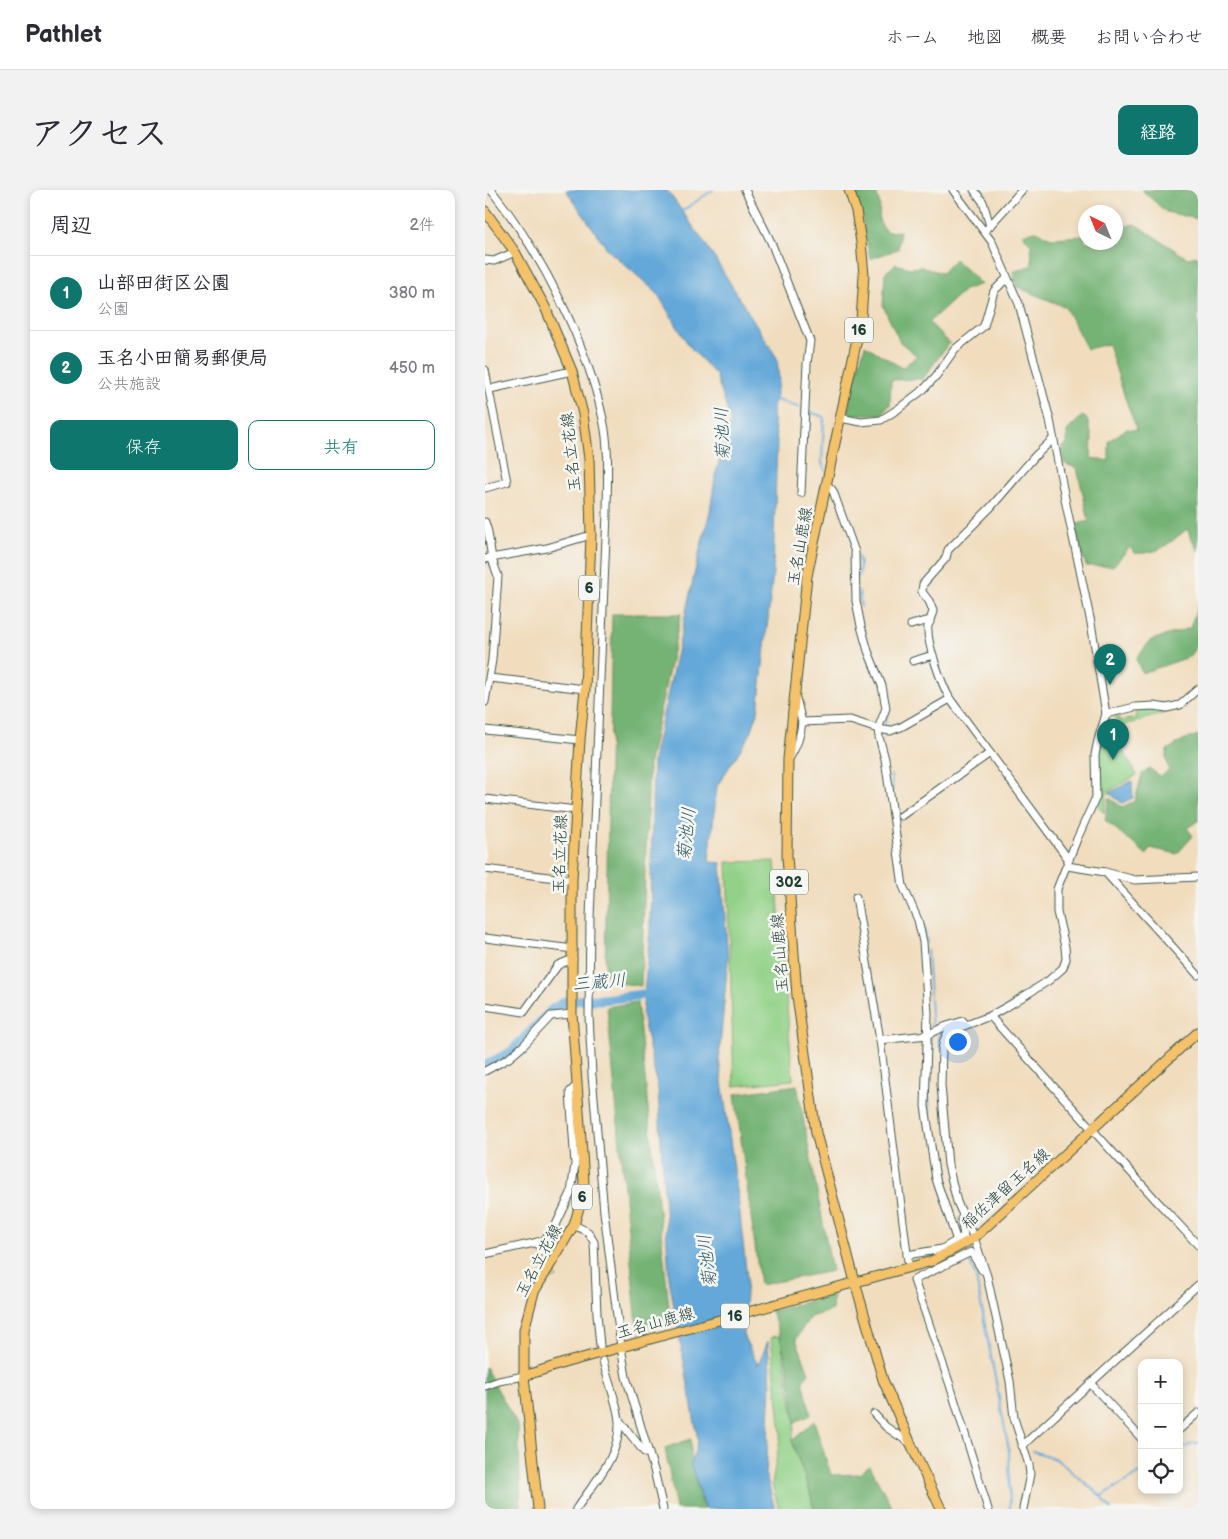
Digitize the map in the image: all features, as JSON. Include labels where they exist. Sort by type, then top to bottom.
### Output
[{"type":"main road","name":"玉名山鹿線","points":[[524,1376],[855,1282],[816,1133],[797,996],[787,856],[789,759],[807,576],[861,320],[864,275],[861,242],[856,211],[849,190]]},
{"type":"main road","name":"玉名立花線","points":[[485,211],[515,252],[545,307],[572,371],[583,414],[589,459],[591,535],[585,689],[580,740],[572,880],[573,954],[571,988],[576,1086],[584,1181],[581,1201],[573,1225],[534,1292],[524,1330],[524,1376],[538,1509]]},
{"type":"main road","name":"稲佐津留玉名線","points":[[855,1282],[932,1261],[974,1238],[1198,1032]]},
{"type":"main road","name":"302","points":[[855,1282],[883,1380],[941,1509]]},
{"type":"street","points":[[491,190],[532,250],[560,299],[590,372],[603,420],[607,456],[607,514],[591,879],[589,1006],[592,1075],[604,1212],[624,1347],[626,1377],[654,1470],[663,1509]]},
{"type":"street","points":[[745,190],[771,242],[810,341],[807,364],[801,493]]},
{"type":"street","points":[[953,190],[987,229]]},
{"type":"street","points":[[856,897],[880,1040],[901,1197],[907,1258],[942,1249],[965,1236],[948,1165],[945,1141],[941,1084],[944,1040],[948,1032],[990,1016],[1032,992],[1063,968],[1065,948],[1057,902],[1057,890],[1096,797],[1095,755],[1107,714],[1091,623],[1053,439],[1051,420],[1019,304],[987,229],[983,202],[974,190]]},
{"type":"street","points":[[987,229],[1023,190]]},
{"type":"street","points":[[485,260],[494,261],[515,252]]},
{"type":"street","points":[[839,418],[861,422],[881,420],[923,389],[936,376],[955,350],[984,326],[994,292],[1007,278]]},
{"type":"street","points":[[485,370],[507,482],[485,488]]},
{"type":"street","points":[[490,389],[572,371]]},
{"type":"street","points":[[1053,439],[948,550],[946,558],[923,584],[922,592],[929,601],[933,611],[928,628],[933,655],[943,687],[1068,863],[1135,880],[1198,877]]},
{"type":"street","points":[[827,481],[833,491],[855,552],[858,609],[868,651],[882,686],[886,708],[882,730],[903,886],[918,920],[923,942],[928,1013],[925,1106],[936,1179],[957,1241]]},
{"type":"street","points":[[485,522],[488,532],[488,559],[498,576],[490,678],[485,702]]},
{"type":"street","points":[[488,559],[547,548],[591,535]]},
{"type":"street","points":[[911,625],[925,621],[929,622]]},
{"type":"street","points":[[913,661],[933,655]]},
{"type":"street","points":[[490,678],[585,689]]},
{"type":"street","points":[[1107,714],[1135,706],[1167,708],[1180,705],[1198,689]]},
{"type":"street","points":[[789,759],[794,752],[802,722],[795,694]]},
{"type":"street","points":[[802,722],[850,720],[882,730],[901,727],[950,699]]},
{"type":"street","points":[[485,730],[580,740]]},
{"type":"street","points":[[901,816],[990,753]]},
{"type":"street","points":[[485,799],[576,810]]},
{"type":"street","points":[[485,869],[572,880]]},
{"type":"street","points":[[1105,872],[1198,975]]},
{"type":"street","points":[[485,938],[573,954]]},
{"type":"street","points":[[485,1006],[524,1012],[558,965],[573,954]]},
{"type":"street","points":[[485,1070],[509,1058],[551,1016],[572,1014]]},
{"type":"street","points":[[990,1016],[1198,1245]]},
{"type":"street","points":[[880,1040],[927,1035],[970,1019],[975,1021]]},
{"type":"street","points":[[485,1254],[543,1241],[554,1229],[571,1193],[575,1164],[570,1092],[576,1086]]},
{"type":"street","points":[[957,1202],[974,1238],[987,1276],[1015,1418],[1031,1474],[1023,1509]]},
{"type":"street","points":[[573,1225],[588,1232],[594,1242],[600,1346]]},
{"type":"street","points":[[537,1242],[541,1251]]},
{"type":"street","points":[[987,1276],[971,1252],[914,1280],[950,1385],[988,1509]]},
{"type":"street","points":[[1022,1446],[1198,1286]]},
{"type":"street","points":[[576,1509],[611,1457],[617,1443],[619,1420],[603,1361]]},
{"type":"street","points":[[485,1386],[524,1376]]},
{"type":"street","points":[[1091,1384],[1138,1435]]},
{"type":"street","points":[[1183,1426],[1198,1413]]},
{"type":"street","points":[[874,1414],[886,1427],[910,1443]]},
{"type":"street","points":[[619,1420],[649,1457]]},
{"type":"green space","points":[[854,190],[875,190],[880,204],[879,220],[886,232],[900,231],[898,249],[870,259]]},
{"type":"green space","points":[[1142,190],[1198,190],[1198,219],[1166,212]]},
{"type":"green space","points":[[1135,224],[1187,258],[1198,256],[1198,551],[1187,529],[1157,550],[1134,553],[1130,547],[1113,566],[1086,566],[1074,525],[1089,521],[1077,468],[1065,464],[1062,453],[1062,447],[1067,444],[1067,431],[1082,416],[1087,419],[1092,437],[1091,458],[1109,461],[1109,441],[1126,429],[1137,430],[1108,344],[1087,349],[1065,307],[1017,287],[1013,272],[1032,265],[1031,244],[1022,234],[1036,231],[1051,238],[1078,236],[1078,250],[1123,250],[1123,227]]},
{"type":"green space","points":[[955,259],[981,284],[964,290],[929,322],[949,343],[923,379],[891,380],[890,405],[882,414],[848,414],[851,393],[865,345],[902,368],[917,356],[900,342],[883,306],[885,273],[896,264],[910,268],[922,267],[942,273]]},
{"type":"green space","points":[[1198,605],[1198,644],[1189,657],[1142,673],[1136,659],[1151,640],[1190,628]]},
{"type":"green space","points":[[612,614],[681,614],[649,762],[641,986],[613,982],[605,973]]},
{"type":"green space","points":[[1135,709],[1162,710],[1165,713],[1121,726],[1119,732],[1120,745],[1137,775],[1107,792],[1104,813],[1098,806],[1097,801],[1098,754],[1102,740],[1108,742],[1118,724],[1114,714],[1118,713],[1120,721],[1137,718]]},
{"type":"green space","points":[[1198,735],[1198,821],[1187,828],[1193,836],[1177,854],[1150,848],[1147,855],[1105,820],[1109,798],[1122,807],[1135,801],[1142,774],[1150,769],[1161,777],[1169,770],[1166,758],[1167,750],[1183,740]]},
{"type":"green space","points":[[775,861],[793,1080],[734,1086],[727,862]]},
{"type":"green space","points":[[637,1002],[670,1317],[637,1326],[607,1007]]},
{"type":"green space","points":[[797,1085],[832,1271],[760,1285],[735,1094]]},
{"type":"green space","points":[[833,1295],[832,1310],[810,1317],[796,1339],[809,1373],[803,1380],[811,1415],[795,1422],[787,1365],[771,1311]]},
{"type":"green space","points":[[780,1336],[795,1422],[792,1441],[814,1509],[779,1509],[772,1484],[781,1433],[771,1337]]},
{"type":"green space","points":[[485,1367],[518,1426],[521,1509],[485,1509]]},
{"type":"green space","points":[[814,1421],[831,1475],[859,1474],[870,1466],[893,1509],[814,1509],[792,1441]]},
{"type":"green space","points":[[691,1439],[691,1465],[704,1509],[676,1509],[665,1448]]},
{"type":"water","name":"菊池川","points":[[566,190],[667,190],[707,246],[777,358],[779,379],[772,414],[777,440],[773,572],[758,712],[751,733],[717,786],[709,862],[721,863],[728,958],[719,1059],[747,1279],[743,1335],[758,1365],[768,1341],[771,1386],[766,1475],[775,1509],[705,1509],[691,1465],[698,1440],[669,1279],[658,1089],[642,1015],[650,930],[653,760],[710,511],[716,472],[731,422],[716,375],[689,346],[657,293],[608,250]]},
{"type":"water","points":[[1132,781],[1133,798],[1122,803],[1109,793]]},
{"type":"waterway","points":[[682,211],[713,190]]},
{"type":"waterway","points":[[982,190],[987,205]]},
{"type":"waterway","points":[[774,399],[800,408]]},
{"type":"waterway","points":[[810,412],[824,417],[822,463],[826,471]]},
{"type":"waterway","points":[[831,480],[835,489]]},
{"type":"waterway","points":[[858,557],[860,564],[859,577]]},
{"type":"waterway","points":[[859,592],[861,607]]},
{"type":"waterway","points":[[884,727],[889,707]]},
{"type":"waterway","points":[[891,775],[893,790]]},
{"type":"waterway","points":[[905,879],[909,891]]},
{"type":"waterway","points":[[915,905],[924,928],[927,943]]},
{"type":"waterway","points":[[927,950],[932,1030]]},
{"type":"waterway","name":"三蔵川","points":[[485,1066],[511,1052],[553,1009],[566,1001],[607,999],[655,993]]},
{"type":"waterway","points":[[929,1088],[931,1035]]},
{"type":"waterway","points":[[929,1097],[930,1115]]},
{"type":"waterway","points":[[968,1257],[976,1278],[1009,1450],[1010,1509]]},
{"type":"waterway","points":[[1181,1449],[1193,1443],[1198,1443]]},
{"type":"waterway","points":[[1033,1451],[1056,1459],[1101,1496],[1111,1509]]},
{"type":"waterway","points":[[1101,1496],[1138,1474]]},
{"type":"tunnel","points":[[541,1251],[553,1276]]},
{"type":"place","name":"玉名小田簡易郵便局","points":[[1110,685]]},
{"type":"place","name":"山部田街区公園","points":[[1113,760]]}]
